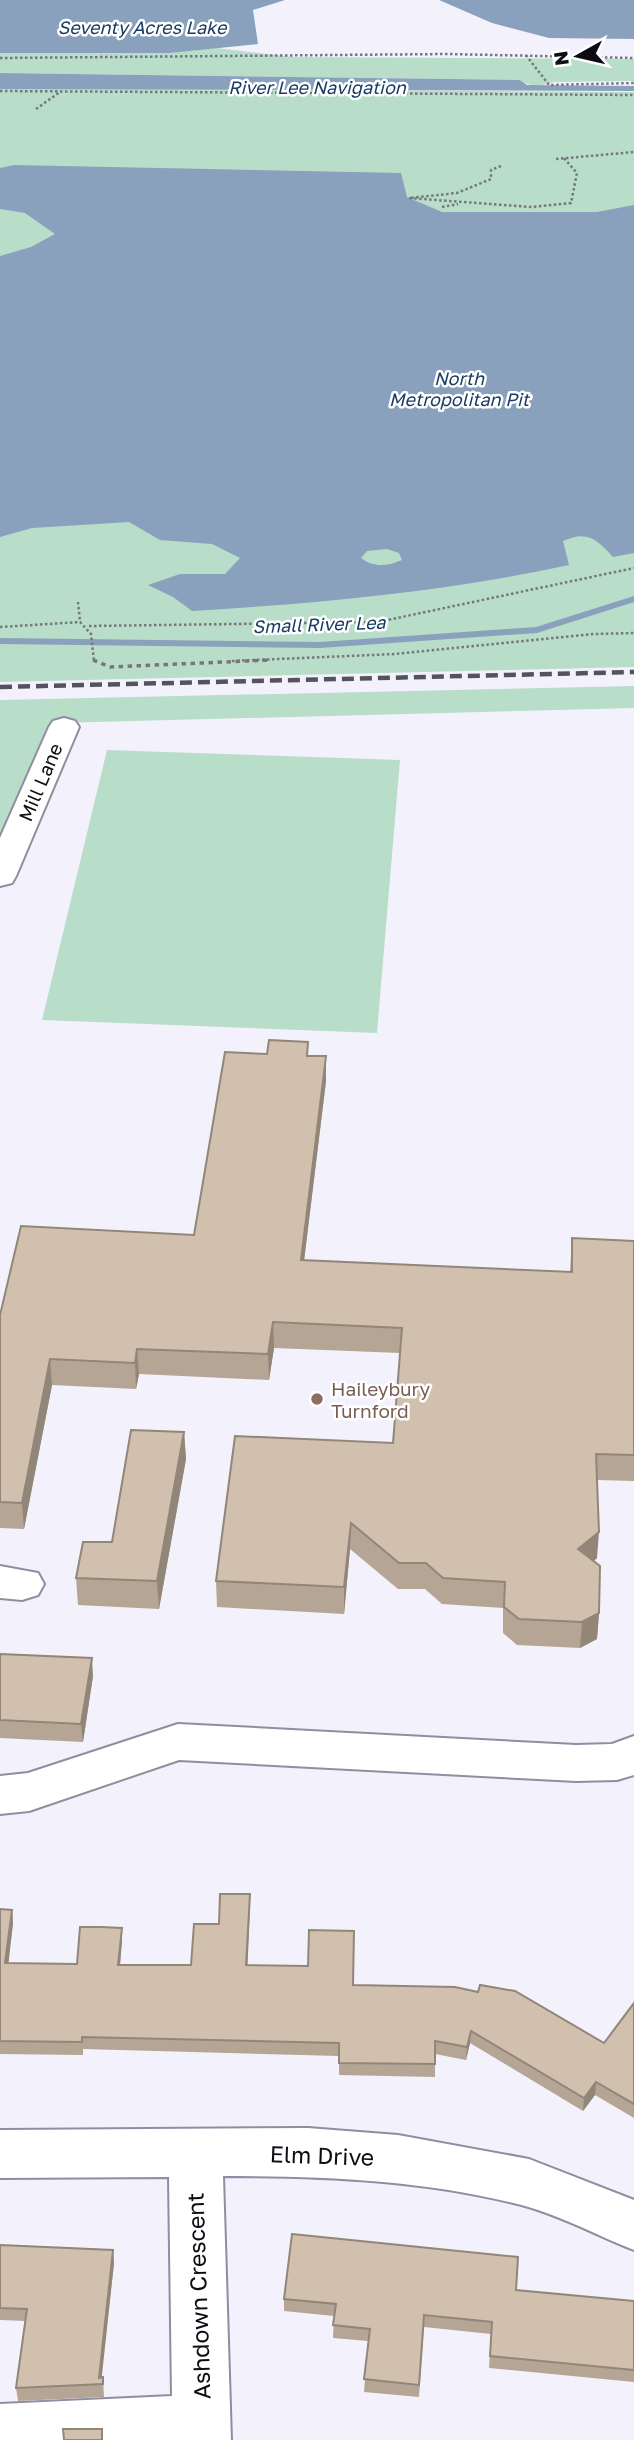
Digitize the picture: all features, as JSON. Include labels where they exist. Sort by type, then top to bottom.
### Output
[{"type":"street","name":"Mill Lane","points":[[0,876],[64,727]]},
{"type":"street","points":[[0,1795],[29,1791],[177,1742],[589,1764],[617,1762],[634,1754]]},
{"type":"street","name":"Ashdown Crescent","points":[[195,2152],[202,2431]]},
{"type":"street","name":"Elm Drive","points":[[0,2154],[308,2152],[398,2159],[529,2183],[634,2225]]},
{"type":"street","points":[[0,2432],[202,2431]]},
{"type":"path","points":[[0,58],[526,54],[634,58]]},
{"type":"path","points":[[526,54],[536,72],[549,85],[634,83]]},
{"type":"path","points":[[0,91],[624,94],[634,97]]},
{"type":"path","points":[[36,109],[60,92]]},
{"type":"path","points":[[556,159],[634,152]]},
{"type":"path","points":[[501,166],[491,170],[491,178],[457,193],[409,198],[531,207],[571,203],[577,173],[563,157]]},
{"type":"path","points":[[442,207],[466,203]]},
{"type":"path","points":[[0,627],[80,622],[89,626],[365,623],[425,614],[634,568]]},
{"type":"path","points":[[523,585],[528,590]]},
{"type":"path","points":[[78,602],[80,622]]},
{"type":"path","points":[[89,626],[92,631],[91,656],[99,666],[110,667],[436,652],[583,635],[634,633]]},
{"type":"green space","points":[[216,48],[292,57],[634,59],[634,81],[554,82],[536,86],[520,80],[0,73],[0,53],[170,53]]},
{"type":"green space","name":"North Metropolitan Pit","points":[[0,88],[634,92],[634,667],[0,682]]},
{"type":"green space","points":[[634,686],[634,708],[57,723],[0,850],[0,700]]},
{"type":"green space","points":[[107,750],[400,760],[377,1033],[42,1020]]},
{"type":"water","name":"Seventy Acres Lake","points":[[0,0],[285,0],[253,10],[258,44],[170,53],[0,53]]},
{"type":"water","points":[[439,0],[634,0],[634,39],[549,38],[492,23]]},
{"type":"water","name":"River Lee Navigation","points":[[0,73],[520,80],[527,85],[634,86],[634,91],[0,89]]},
{"type":"water","name":"North Metropolitan Pit","points":[[14,165],[401,173],[407,197],[442,212],[597,212],[634,205],[634,553],[613,557],[596,541],[579,536],[563,541],[569,565],[382,595],[192,611],[173,597],[148,585],[180,574],[225,574],[240,558],[212,544],[160,540],[129,522],[32,528],[0,537],[0,256],[31,247],[55,234],[25,213],[0,209],[0,168]],"holes":[[[387,549],[399,553],[402,560],[386,565],[376,565],[361,558],[367,551]]]},
{"type":"building","points":[[269,1040],[308,1042],[307,1056],[326,1056],[301,1260],[572,1272],[572,1238],[634,1241],[634,1455],[596,1454],[599,1532],[578,1549],[600,1566],[599,1613],[582,1622],[519,1619],[504,1607],[505,1582],[443,1578],[426,1563],[399,1563],[351,1523],[344,1587],[216,1581],[235,1436],[393,1443],[402,1328],[273,1322],[268,1354],[137,1349],[135,1363],[50,1359],[22,1503],[0,1502],[0,1315],[21,1226],[194,1235],[225,1052],[267,1054]]},
{"type":"building","points":[[131,1430],[184,1432],[157,1581],[76,1578],[83,1542],[112,1542]]},
{"type":"building","points":[[0,1654],[92,1658],[81,1724],[0,1720]]},
{"type":"building","points":[[220,1894],[250,1894],[246,1965],[308,1966],[309,1930],[354,1931],[353,1985],[455,1987],[478,1992],[480,1985],[515,1991],[604,2043],[634,2003],[634,2104],[596,2082],[584,2098],[471,2031],[467,2047],[435,2041],[435,2064],[339,2063],[339,2043],[82,2037],[82,2042],[0,2041],[0,1909],[12,1910],[5,1963],[77,1964],[80,1927],[101,1927],[122,1928],[118,1965],[191,1965],[194,1924],[219,1924]]},
{"type":"building","points":[[292,2234],[518,2257],[516,2290],[634,2301],[634,2370],[490,2356],[492,2322],[424,2315],[419,2385],[364,2379],[370,2329],[333,2325],[336,2304],[284,2299]]},
{"type":"building","points":[[0,2245],[113,2250],[99,2378],[103,2377],[103,2384],[16,2388],[27,2309],[0,2308]]},
{"type":"building","points":[[63,2429],[102,2429],[102,2440],[64,2440]]},
{"type":"waterway","name":"Small River Lea","points":[[0,641],[320,645],[537,630],[634,599]]},
{"type":"railway","points":[[0,687],[634,672]]},
{"type":"place","name":"Haileybury Turnford","points":[[317,1399]]}]
